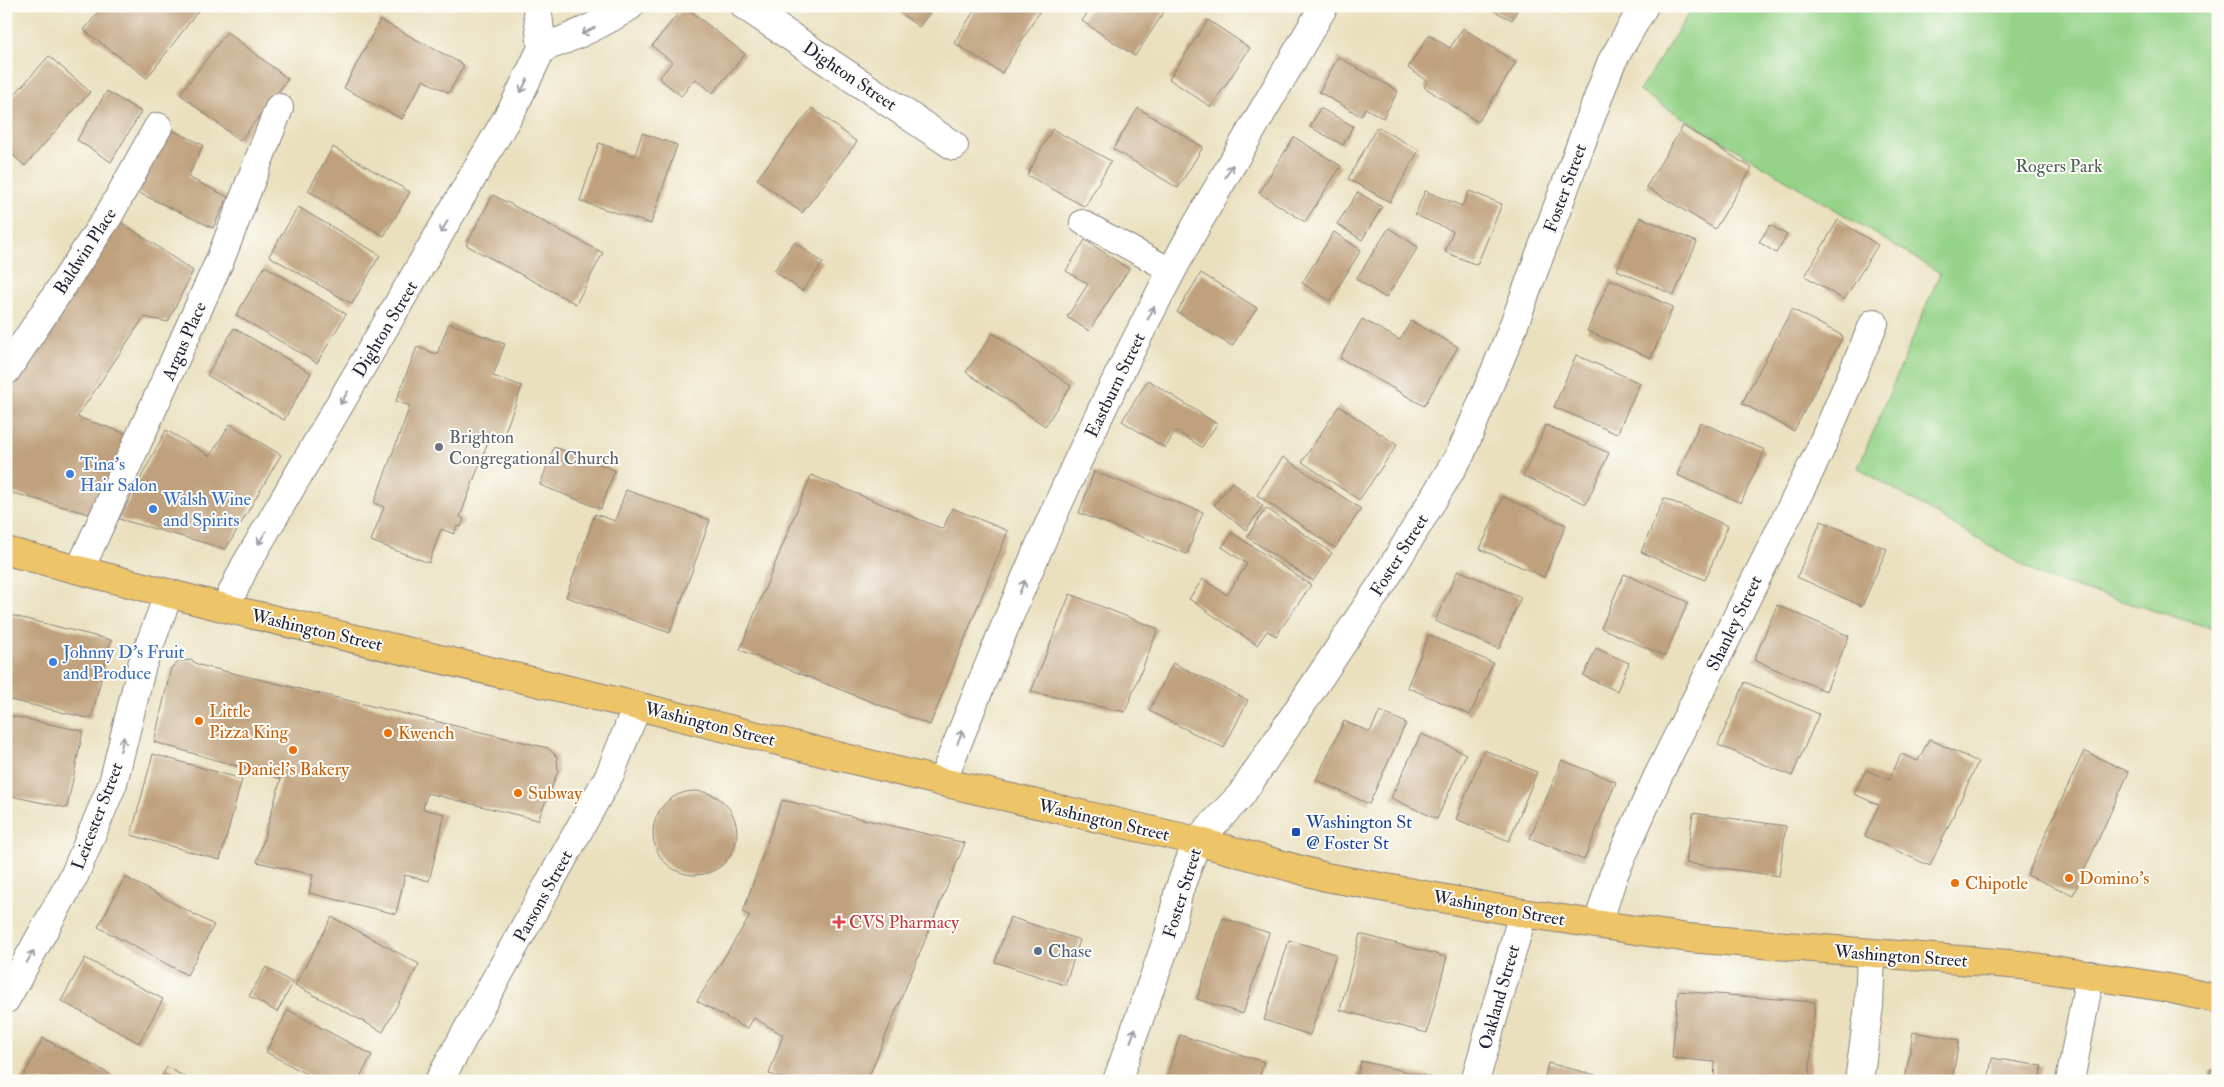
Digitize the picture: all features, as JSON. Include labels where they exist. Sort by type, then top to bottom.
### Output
[{"type":"main road","name":"Washington Street","points":[[6,550],[225,608],[1197,842],[1326,877],[1523,913],[1688,938],[2012,964],[2090,975],[2218,999]]},
{"type":"street","points":[[537,6],[542,48],[575,37],[606,22],[630,6]]},
{"type":"street","name":"Dighton Street","points":[[745,6],[954,146]]},
{"type":"street","name":"Eastburn Street","points":[[942,782],[1035,554],[1104,406],[1172,271],[1324,6]]},
{"type":"street","name":"Foster Street","points":[[1117,1081],[1169,935],[1179,890],[1197,842],[1241,795],[1382,584],[1461,453],[1510,335],[1611,63],[1644,6]]},
{"type":"street","name":"Dighton Street","points":[[225,608],[245,566],[514,106],[542,48]]},
{"type":"street","name":"Argus Place","points":[[80,570],[220,260],[279,108]]},
{"type":"street","name":"Baldwin Place","points":[[6,372],[109,215],[158,127]]},
{"type":"street","points":[[1082,222],[1172,271]]},
{"type":"street","name":"Shanley Street","points":[[1598,924],[1613,876],[1657,778],[1819,452],[1874,324]]},
{"type":"street","name":"Leicester Street","points":[[6,999],[75,874],[113,783],[142,665],[170,593]]},
{"type":"street","name":"Parsons Street","points":[[439,1081],[610,774],[637,706]]},
{"type":"street","name":"Oakland Street","points":[[1475,1081],[1523,913]]},
{"type":"street","points":[[1860,1081],[1871,954]]},
{"type":"street","points":[[2070,1081],[2090,975]]},
{"type":"green space","name":"Rogers Park","points":[[1694,6],[2218,6],[2218,630],[2042,577],[1858,468],[1940,273],[1639,91]]},
{"type":"building","points":[[103,6],[202,6],[147,78],[84,30]]},
{"type":"building","points":[[684,6],[745,54],[713,93],[695,79],[681,96],[659,78],[672,62],[652,46]]},
{"type":"building","points":[[891,6],[935,6],[919,27]]},
{"type":"building","points":[[977,6],[1043,6],[1002,73],[954,43]]},
{"type":"building","points":[[1092,6],[1168,6],[1135,56],[1082,21]]},
{"type":"building","points":[[1484,6],[1519,6],[1512,20]]},
{"type":"building","points":[[380,20],[464,65],[449,93],[423,80],[402,119],[344,88]]},
{"type":"building","points":[[1208,20],[1250,48],[1211,107],[1169,79]]},
{"type":"building","points":[[1463,28],[1516,63],[1478,122],[1424,87],[1428,81],[1408,68],[1429,35],[1450,48]]},
{"type":"building","points":[[227,32],[288,79],[240,141],[180,94]]},
{"type":"building","points":[[49,56],[90,92],[25,166],[6,149],[6,104]]},
{"type":"building","points":[[1338,57],[1398,91],[1383,118],[1365,108],[1361,116],[1319,92]]},
{"type":"building","points":[[107,91],[141,112],[111,162],[77,140]]},
{"type":"building","points":[[812,108],[857,142],[802,213],[757,179]]},
{"type":"building","points":[[1138,108],[1203,147],[1178,188],[1113,149]]},
{"type":"building","points":[[1320,108],[1353,126],[1343,145],[1310,127]]},
{"type":"building","points":[[1683,126],[1752,168],[1715,229],[1646,187]]},
{"type":"building","points":[[1377,127],[1419,150],[1390,202],[1348,179]]},
{"type":"building","points":[[168,128],[203,145],[188,177],[228,197],[213,228],[137,192]]},
{"type":"building","points":[[1052,129],[1111,161],[1085,207],[1027,175]]},
{"type":"building","points":[[642,133],[677,145],[651,224],[580,201],[599,143],[635,156]]},
{"type":"building","points":[[1294,137],[1341,166],[1305,222],[1259,193]]},
{"type":"building","points":[[333,147],[410,192],[384,236],[308,191]]},
{"type":"building","points":[[1425,191],[1462,206],[1469,191],[1502,204],[1477,265],[1445,252],[1453,231],[1415,215]]},
{"type":"building","points":[[1358,192],[1382,207],[1362,240],[1337,224]]},
{"type":"building","points":[[493,195],[603,253],[576,304],[466,245]]},
{"type":"building","points":[[298,207],[380,255],[352,304],[269,256]]},
{"type":"building","points":[[1640,217],[1697,242],[1674,295],[1617,270]]},
{"type":"building","points":[[118,220],[193,271],[168,322],[144,317],[77,417],[128,434],[96,516],[6,491],[6,393]]},
{"type":"building","points":[[1838,220],[1878,245],[1844,300],[1805,276]]},
{"type":"building","points":[[1770,225],[1787,235],[1776,253],[1759,242]]},
{"type":"building","points":[[1389,228],[1418,247],[1386,298],[1356,279]]},
{"type":"building","points":[[1334,232],[1361,250],[1330,301],[1302,283]]},
{"type":"building","points":[[1085,240],[1129,269],[1089,331],[1067,317],[1088,284],[1066,271]]},
{"type":"building","points":[[794,242],[823,263],[802,291],[774,271]]},
{"type":"building","points":[[265,266],[346,314],[317,363],[236,315]]},
{"type":"building","points":[[1201,273],[1257,308],[1232,346],[1177,312]]},
{"type":"building","points":[[1610,279],[1673,307],[1651,358],[1587,331]]},
{"type":"building","points":[[1792,309],[1843,336],[1794,431],[1742,403]]},
{"type":"building","points":[[1362,319],[1400,340],[1411,321],[1458,347],[1424,406],[1340,358]]},
{"type":"building","points":[[449,323],[505,344],[493,376],[522,386],[502,440],[490,436],[460,517],[464,519],[461,527],[457,526],[454,534],[441,529],[429,563],[371,541],[384,507],[374,503],[410,406],[396,401],[417,347],[437,354]]},
{"type":"building","points":[[234,328],[311,373],[284,420],[207,375]]},
{"type":"building","points":[[993,333],[1071,386],[1045,426],[966,372]]},
{"type":"building","points":[[1576,355],[1640,383],[1617,434],[1554,407]]},
{"type":"building","points":[[1148,380],[1217,424],[1202,447],[1176,431],[1165,448],[1122,421]]},
{"type":"building","points":[[1339,406],[1397,445],[1359,500],[1302,462]]},
{"type":"building","points":[[1700,422],[1765,450],[1741,503],[1677,475]]},
{"type":"building","points":[[230,424],[281,455],[226,549],[119,519],[166,430],[210,456]]},
{"type":"building","points":[[1546,425],[1609,453],[1586,504],[1523,476]]},
{"type":"building","points":[[554,447],[615,470],[601,509],[540,485]]},
{"type":"building","points":[[1283,457],[1361,509],[1335,548],[1257,495]]},
{"type":"building","points":[[1094,472],[1203,512],[1187,554],[1079,513]]},
{"type":"building","points":[[811,475],[943,529],[952,508],[1008,531],[930,725],[740,650]]},
{"type":"building","points":[[1232,482],[1263,506],[1246,530],[1214,505]]},
{"type":"building","points":[[626,490],[710,520],[670,633],[566,597],[595,514],[615,521]]},
{"type":"building","points":[[1503,497],[1566,525],[1544,577],[1480,549]]},
{"type":"building","points":[[1664,498],[1728,526],[1705,580],[1641,552]]},
{"type":"building","points":[[1266,508],[1332,553],[1313,581],[1247,537]]},
{"type":"building","points":[[1821,521],[1887,549],[1862,606],[1797,577]]},
{"type":"building","points":[[1232,533],[1311,585],[1276,636],[1267,631],[1257,645],[1189,599],[1203,579],[1227,595],[1247,564],[1222,547]]},
{"type":"building","points":[[1458,570],[1521,597],[1499,649],[1435,621]]},
{"type":"building","points":[[1624,574],[1688,602],[1665,656],[1601,628]]},
{"type":"building","points":[[1070,594],[1158,629],[1125,712],[1031,692]]},
{"type":"building","points":[[1777,605],[1849,636],[1826,691],[1754,660]]},
{"type":"building","points":[[6,614],[111,640],[91,719],[6,699]]},
{"type":"building","points":[[1429,635],[1493,663],[1470,715],[1407,687]]},
{"type":"building","points":[[1596,648],[1629,663],[1617,691],[1584,676]]},
{"type":"building","points":[[191,660],[199,665],[548,748],[557,757],[558,772],[538,820],[427,793],[423,809],[445,814],[429,881],[405,875],[396,914],[309,893],[313,875],[257,862],[281,779],[154,742],[171,668],[180,661]]},
{"type":"building","points":[[1173,663],[1248,700],[1224,748],[1149,711]]},
{"type":"building","points":[[1745,682],[1819,714],[1792,776],[1718,745]]},
{"type":"building","points":[[1380,711],[1406,723],[1369,804],[1316,780],[1344,721],[1370,732]]},
{"type":"building","points":[[6,715],[83,731],[67,808],[6,795]]},
{"type":"building","points":[[1421,734],[1466,754],[1437,819],[1391,798]]},
{"type":"building","points":[[1929,739],[1978,762],[1930,866],[1865,836],[1879,805],[1854,794],[1866,770],[1889,780],[1901,754],[1918,761]]},
{"type":"building","points":[[1484,750],[1537,772],[1509,841],[1456,819]]},
{"type":"building","points":[[2084,751],[2129,772],[2073,895],[2027,875]]},
{"type":"building","points":[[153,754],[242,779],[220,860],[131,835]]},
{"type":"building","points":[[1562,760],[1616,782],[1584,860],[1530,838]]},
{"type":"building","points":[[695,791],[711,794],[725,803],[734,817],[737,833],[734,849],[725,863],[711,872],[695,875],[679,872],[665,863],[656,849],[653,833],[656,817],[665,803],[679,794]]},
{"type":"building","points":[[782,800],[965,843],[867,1081],[792,1081],[769,1074],[783,1035],[754,1018],[747,1029],[697,1001],[750,916],[743,912]]},
{"type":"building","points":[[1693,813],[1786,826],[1779,876],[1686,863]]},
{"type":"building","points":[[125,877],[214,925],[187,975],[98,927]]},
{"type":"building","points":[[332,917],[419,964],[383,1032],[295,985]]},
{"type":"building","points":[[1010,917],[1080,940],[1065,985],[995,962]]},
{"type":"building","points":[[1223,918],[1269,933],[1243,1014],[1197,999]]},
{"type":"building","points":[[1360,934],[1447,957],[1427,1033],[1340,1010]]},
{"type":"building","points":[[1289,940],[1336,954],[1310,1035],[1264,1020]]},
{"type":"building","points":[[85,958],[163,999],[139,1043],[61,1001]]},
{"type":"building","points":[[266,967],[293,983],[277,1012],[249,996]]},
{"type":"building","points":[[1678,991],[1815,1002],[1809,1081],[1714,1081],[1715,1062],[1672,1058]]},
{"type":"building","points":[[288,1010],[372,1055],[358,1081],[319,1081],[266,1052]]},
{"type":"building","points":[[1913,1032],[1959,1040],[1952,1081],[1905,1081]]},
{"type":"building","points":[[1180,1035],[1264,1062],[1258,1081],[1182,1081],[1167,1076]]},
{"type":"building","points":[[43,1038],[119,1079],[118,1081],[21,1081]]},
{"type":"building","points":[[1992,1058],[2042,1066],[2039,1081],[1988,1081]]},
{"type":"building","points":[[1361,1061],[1430,1077],[1429,1081],[1356,1081]]},
{"type":"building","points":[[1548,1063],[1615,1080],[1544,1081]]},
{"type":"building","points":[[167,1067],[192,1081],[159,1081]]},
{"type":"building","points":[[2211,1069],[2218,1071],[2218,1081],[2208,1081]]},
{"type":"place","name":"Brighton Congregational Church","points":[[439,447]]},
{"type":"place","name":"Tina's Hair Salon","points":[[70,474]]},
{"type":"place","name":"Walsh Wine and Spirits","points":[[153,509]]},
{"type":"place","name":"Johnny D's Fruit and Produce","points":[[53,662]]},
{"type":"place","name":"Little Pizza King","points":[[199,721]]},
{"type":"place","name":"Kwench","points":[[388,733]]},
{"type":"place","name":"Daniel's Bakery","points":[[293,750]]},
{"type":"place","name":"Subway","points":[[518,793]]},
{"type":"place","name":"Washington St @ Foster St","points":[[1296,832]]},
{"type":"place","name":"Domino's","points":[[2069,878]]},
{"type":"place","name":"Chipotle","points":[[1955,883]]},
{"type":"place","name":"CVS Pharmacy","points":[[839,922]]},
{"type":"place","name":"Chase","points":[[1038,951]]}]
